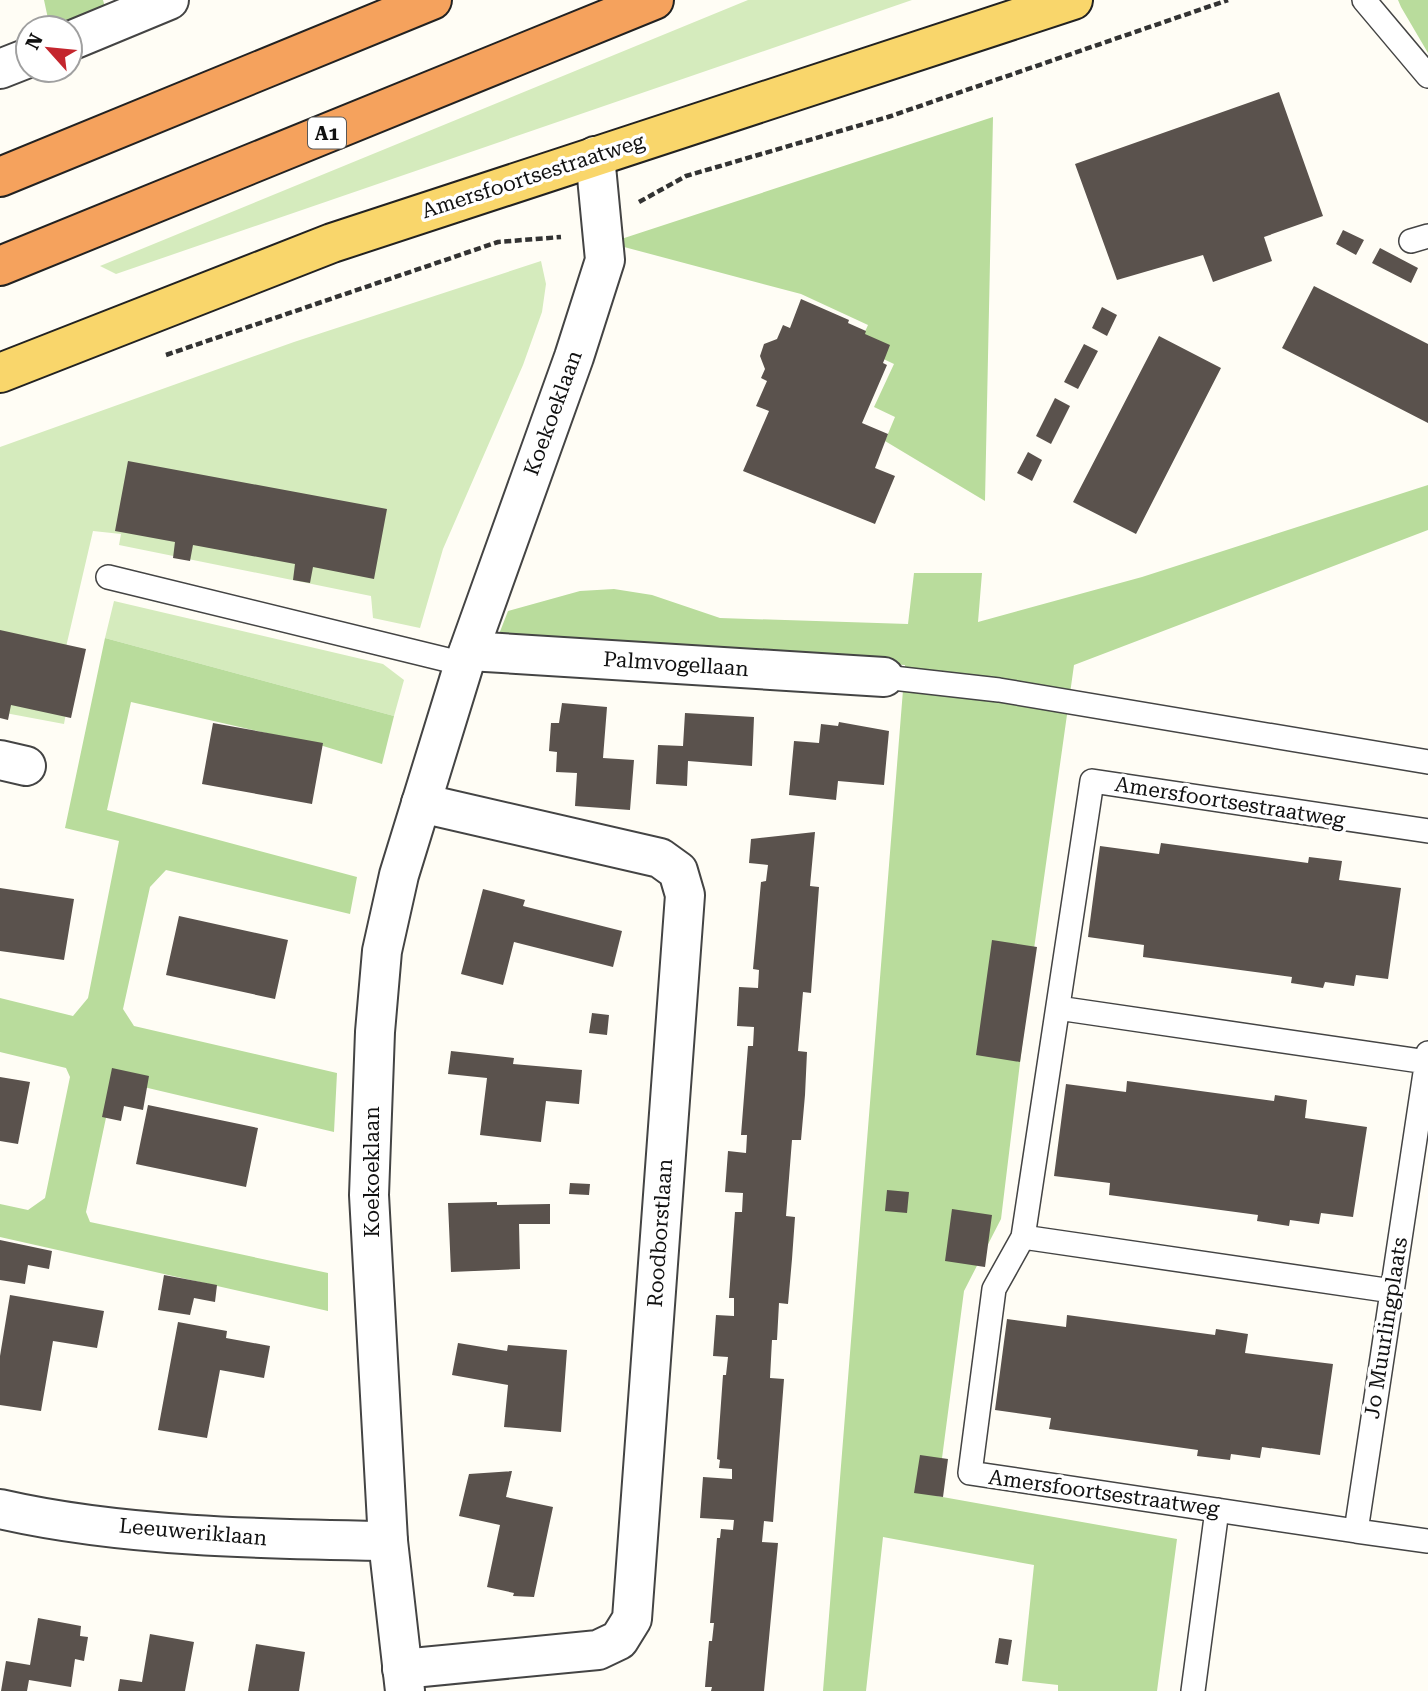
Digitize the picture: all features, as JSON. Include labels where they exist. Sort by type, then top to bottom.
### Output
[{"type":"highway","points":[[0,177],[432,0]]},
{"type":"highway","name":"A1","points":[[0,265],[654,0]]},
{"type":"main road","name":"Amersfoortsestraatweg","points":[[0,373],[332,243],[1073,0]]},
{"type":"street","points":[[84,35],[169,0]]},
{"type":"street","name":"Koekoeklaan","points":[[404,1680],[388,1541],[369,1195],[375,1032],[382,951],[399,875],[466,658],[574,356],[605,260],[594,156]]},
{"type":"street","name":"Palmvogellaan","points":[[466,658],[884,677]]},
{"type":"street","name":"Roodborstlaan","points":[[404,1680],[598,1650],[619,1640],[632,1619],[685,895],[678,871],[660,858],[421,803]]},
{"type":"street","name":"Leeuweriklaan","points":[[0,1509],[47,1520],[256,1539],[388,1541]]},
{"type":"lane","points":[[1364,0],[1428,76]]},
{"type":"lane","points":[[107,577],[466,658]]},
{"type":"lane","points":[[884,677],[999,690],[1428,762]]},
{"type":"lane","name":"Amersfoortsestraatweg","points":[[1356,1531],[970,1473],[994,1289],[1023,1237],[1092,781],[1428,831]]},
{"type":"lane","points":[[1058,1008],[1427,1058]]},
{"type":"lane","name":"Jo Muurlingplaats","points":[[1356,1531],[1427,1058]]},
{"type":"lane","points":[[1023,1237],[1392,1291]]},
{"type":"lane","points":[[1193,1691],[1217,1510]]},
{"type":"lane","points":[[1356,1531],[1428,1541]]},
{"type":"green space","points":[[44,0],[103,0],[105,7],[84,15],[47,14]]},
{"type":"green space","points":[[748,0],[912,0],[116,274],[100,266]]},
{"type":"green space","points":[[1398,0],[1428,0],[1428,53],[1401,7]]},
{"type":"green space","points":[[993,117],[985,501],[885,441],[895,417],[874,407],[894,364],[858,347],[868,325],[801,294],[609,243]]},
{"type":"green space","points":[[541,261],[546,284],[542,312],[523,365],[443,549],[420,628],[373,618],[371,596],[119,545],[121,534],[93,531],[66,647],[78,649],[64,724],[0,712],[0,447],[294,342]]},
{"type":"green space","points":[[1428,485],[1428,530],[1074,665],[1033,956],[1001,1219],[964,1291],[937,1496],[1177,1539],[1157,1691],[1058,1691],[1058,1685],[1022,1681],[1034,1565],[883,1537],[866,1691],[823,1691],[905,665],[494,647],[508,611],[580,591],[614,589],[652,595],[720,618],[908,624],[914,573],[982,573],[978,622],[1142,577]]},
{"type":"green space","points":[[114,601],[383,664],[404,680],[394,716],[105,638]]},
{"type":"green space","points":[[105,638],[394,716],[382,764],[323,746],[131,702],[107,810],[357,877],[350,914],[166,870],[150,887],[123,1009],[134,1026],[337,1073],[334,1132],[114,1080],[86,1212],[90,1222],[328,1273],[328,1311],[0,1237],[0,1204],[28,1210],[45,1198],[70,1077],[66,1068],[0,1052],[0,998],[73,1016],[88,998],[119,841],[65,828]]},
{"type":"building","points":[[1279,92],[1323,216],[1264,237],[1272,261],[1213,282],[1203,255],[1117,280],[1075,164]]},
{"type":"building","points":[[1343,230],[1364,240],[1356,255],[1336,244]]},
{"type":"building","points":[[1380,248],[1418,268],[1411,283],[1372,263]]},
{"type":"building","points":[[1314,286],[1428,344],[1428,423],[1282,348]]},
{"type":"building","points":[[801,299],[849,320],[848,323],[866,331],[865,334],[890,345],[883,363],[887,365],[862,423],[888,434],[875,468],[895,476],[875,524],[743,471],[769,411],[756,406],[767,381],[761,378],[765,369],[760,356],[764,344],[777,339],[783,325],[790,328]]},
{"type":"building","points":[[1102,307],[1117,315],[1107,336],[1092,328]]},
{"type":"building","points":[[1159,336],[1221,368],[1136,534],[1073,502]]},
{"type":"building","points":[[1084,344],[1098,351],[1078,389],[1064,382]]},
{"type":"building","points":[[1055,398],[1070,406],[1051,444],[1036,436]]},
{"type":"building","points":[[1028,452],[1042,460],[1032,481],[1017,473]]},
{"type":"building","points":[[128,461],[387,509],[374,579],[313,567],[310,583],[293,580],[295,564],[193,545],[190,561],[173,558],[175,542],[115,531]]},
{"type":"building","points":[[0,630],[86,649],[71,718],[11,705],[8,720],[0,718]]},
{"type":"building","points":[[562,703],[607,707],[603,758],[634,760],[630,810],[575,806],[577,773],[556,772],[557,752],[549,751],[551,723],[559,723]]},
{"type":"building","points":[[685,713],[754,717],[752,766],[688,761],[687,786],[656,784],[658,745],[683,746]]},
{"type":"building","points":[[839,722],[889,731],[884,785],[838,781],[836,800],[789,795],[794,741],[819,743],[821,724],[838,726]]},
{"type":"building","points":[[213,723],[323,743],[312,804],[202,784]]},
{"type":"building","points":[[815,832],[810,886],[819,887],[811,993],[803,992],[798,1051],[807,1052],[805,1095],[801,1140],[792,1140],[786,1216],[795,1217],[792,1259],[788,1304],[779,1303],[777,1340],[772,1340],[770,1378],[784,1379],[773,1522],[764,1521],[762,1542],[778,1543],[764,1691],[711,1691],[712,1687],[705,1687],[709,1641],[712,1641],[714,1623],[710,1623],[717,1538],[720,1538],[721,1529],[733,1530],[734,1520],[700,1518],[703,1477],[732,1479],[732,1469],[719,1468],[720,1460],[717,1459],[723,1375],[726,1375],[728,1357],[713,1356],[716,1315],[734,1316],[734,1298],[729,1298],[735,1212],[742,1212],[743,1193],[725,1192],[728,1151],[746,1153],[747,1135],[741,1135],[748,1046],[753,1046],[754,1027],[737,1026],[739,987],[758,988],[759,970],[753,969],[761,882],[766,881],[768,865],[749,863],[751,839]]},
{"type":"building","points":[[1161,843],[1308,863],[1309,857],[1342,861],[1339,880],[1401,888],[1388,979],[1356,975],[1354,986],[1325,982],[1323,988],[1291,983],[1292,977],[1143,957],[1144,945],[1088,937],[1100,846],[1159,854]]},
{"type":"building","points":[[0,888],[74,899],[64,960],[0,951]]},
{"type":"building","points":[[483,889],[525,900],[523,906],[622,931],[613,967],[514,942],[503,985],[461,974]]},
{"type":"building","points":[[179,916],[288,940],[275,999],[166,975]]},
{"type":"building","points":[[992,940],[1037,947],[1020,1062],[976,1055]]},
{"type":"building","points":[[592,1013],[609,1015],[607,1035],[589,1033]]},
{"type":"building","points":[[451,1051],[514,1058],[513,1064],[582,1070],[579,1104],[546,1101],[541,1142],[480,1135],[487,1078],[448,1074]]},
{"type":"building","points":[[112,1068],[149,1076],[143,1110],[124,1106],[121,1121],[102,1117]]},
{"type":"building","points":[[0,1077],[30,1082],[18,1144],[0,1141]]},
{"type":"building","points":[[1127,1081],[1274,1101],[1275,1095],[1307,1100],[1305,1118],[1367,1127],[1353,1217],[1321,1213],[1319,1224],[1290,1220],[1289,1226],[1257,1221],[1258,1215],[1109,1195],[1110,1183],[1054,1176],[1066,1084],[1126,1092]]},
{"type":"building","points":[[148,1105],[258,1128],[246,1187],[136,1164]]},
{"type":"building","points":[[570,1183],[590,1184],[589,1195],[569,1194]]},
{"type":"building","points":[[887,1190],[909,1192],[907,1213],[885,1211]]},
{"type":"building","points":[[497,1202],[497,1205],[550,1204],[550,1224],[519,1224],[520,1269],[451,1272],[448,1203]]},
{"type":"building","points":[[952,1209],[992,1215],[985,1267],[945,1261]]},
{"type":"building","points":[[0,1240],[52,1251],[49,1269],[28,1265],[25,1284],[0,1280]]},
{"type":"building","points":[[164,1275],[217,1285],[215,1302],[194,1298],[190,1315],[158,1310]]},
{"type":"building","points":[[10,1295],[104,1311],[97,1348],[53,1341],[41,1411],[0,1405],[0,1356]]},
{"type":"building","points":[[1067,1315],[1215,1335],[1216,1329],[1248,1334],[1245,1353],[1333,1364],[1320,1455],[1262,1447],[1260,1458],[1231,1454],[1230,1460],[1197,1456],[1198,1450],[1049,1429],[1051,1418],[995,1410],[1007,1319],[1066,1327]]},
{"type":"building","points":[[178,1322],[227,1331],[226,1338],[270,1346],[264,1378],[220,1370],[207,1438],[158,1430]]},
{"type":"building","points":[[458,1343],[507,1351],[508,1345],[567,1350],[561,1432],[504,1427],[508,1385],[452,1375]]},
{"type":"building","points":[[920,1455],[948,1459],[943,1497],[914,1493]]},
{"type":"building","points":[[512,1471],[506,1497],[553,1507],[534,1597],[513,1596],[514,1593],[487,1587],[500,1525],[459,1516],[469,1474]]},
{"type":"building","points":[[38,1618],[81,1626],[80,1636],[88,1637],[84,1661],[75,1659],[71,1687],[29,1680],[27,1691],[1,1691],[6,1661],[30,1665]]},
{"type":"building","points":[[150,1634],[194,1642],[185,1691],[118,1691],[120,1679],[142,1682]]},
{"type":"building","points":[[999,1638],[1012,1640],[1008,1665],[995,1663]]},
{"type":"building","points":[[256,1644],[305,1652],[299,1691],[248,1691]]}]
